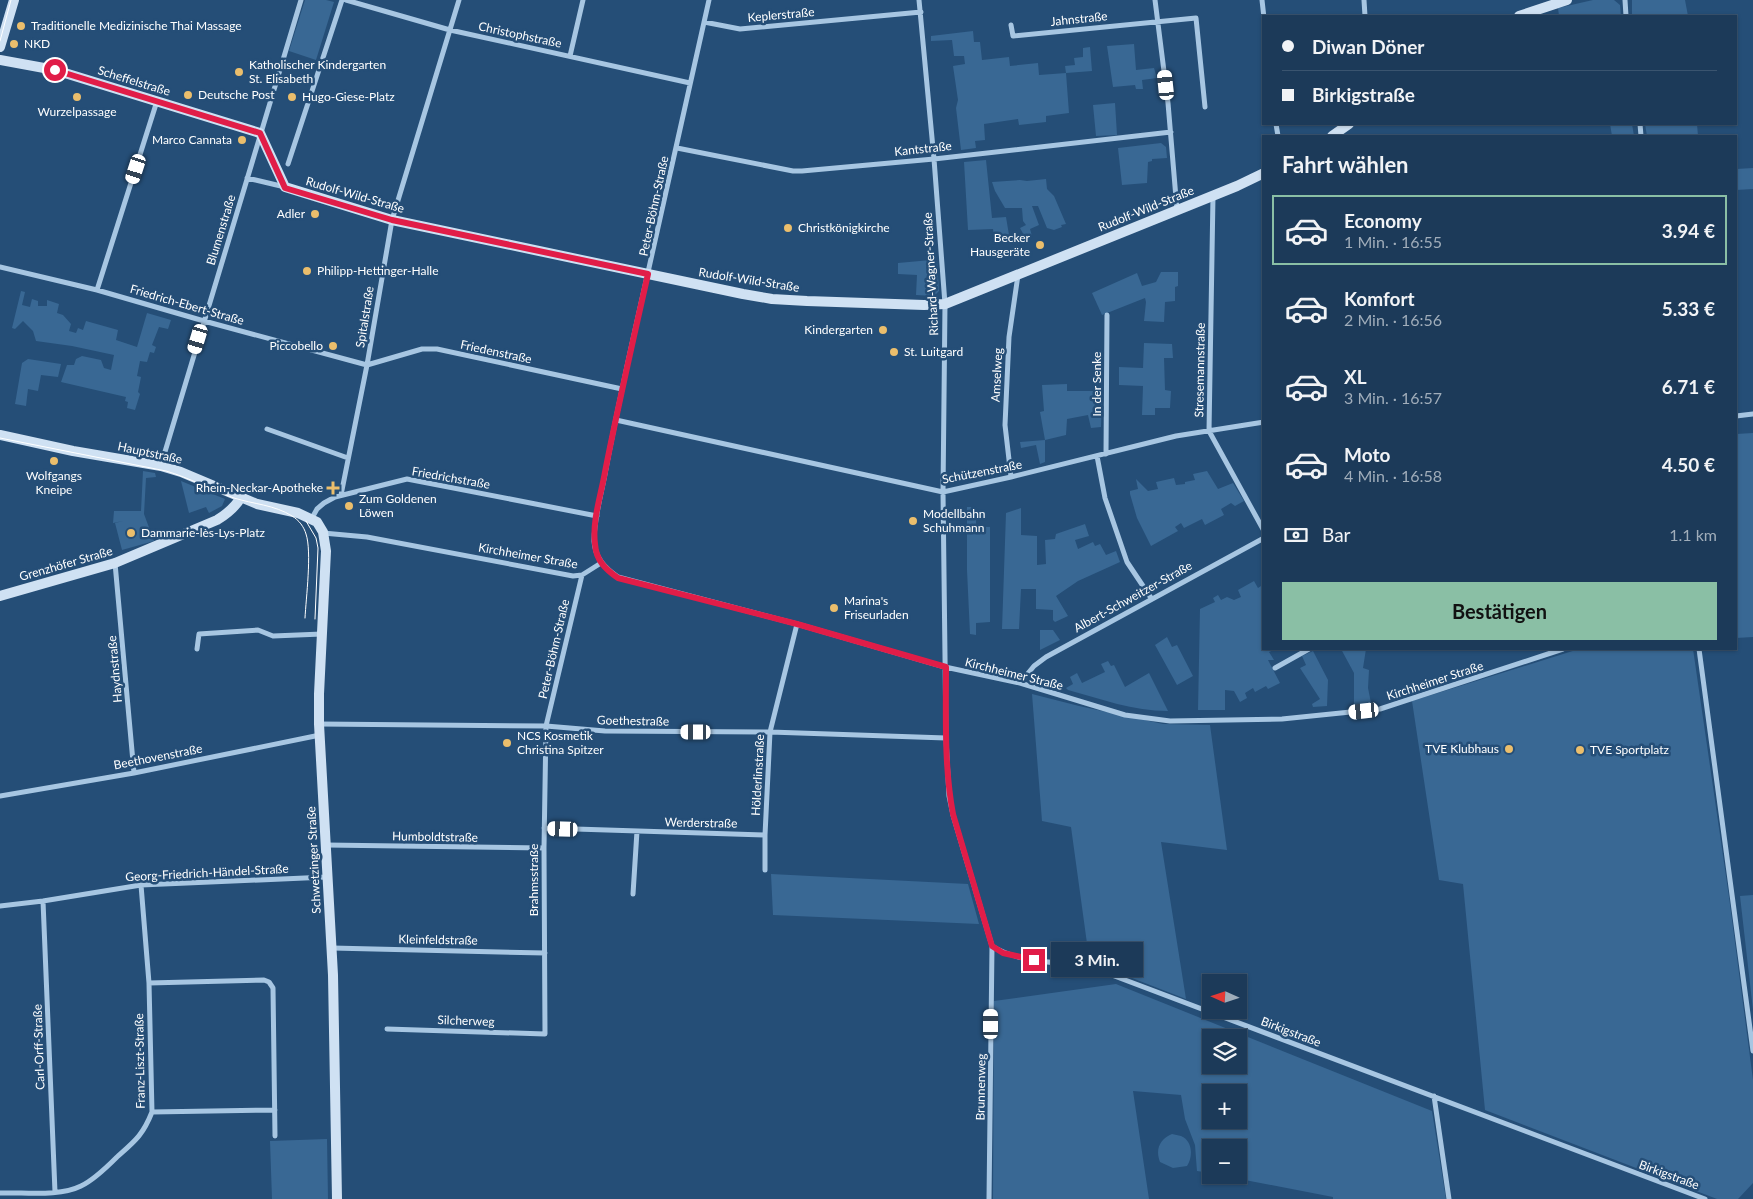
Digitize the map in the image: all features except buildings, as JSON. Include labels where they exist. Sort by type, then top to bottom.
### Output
[{"type":"street","points":[[0,47],[14,0]]},
{"type":"street","name":"Blumenstraße","points":[[161,466],[301,0]]},
{"type":"street","points":[[288,164],[342,0]]},
{"type":"street","name":"Christophstraße","points":[[346,0],[450,30],[690,83]]},
{"type":"street","name":"Spitalstraße","points":[[341,495],[367,365],[392,220],[459,0]]},
{"type":"street","points":[[570,56],[583,0]]},
{"type":"street","name":"Peter-Böhm-Straße","points":[[601,563],[594,542],[597,516],[622,389],[709,0]]},
{"type":"street","name":"Richard-Wagner-Straße","points":[[919,0],[945,304],[943,492],[946,667]]},
{"type":"street","points":[[1155,0],[1172,132],[1178,210]]},
{"type":"street","points":[[1262,0],[1264,15]]},
{"type":"street","points":[[1364,0],[1365,15]]},
{"type":"street","points":[[1520,15],[1545,3],[1567,0]]},
{"type":"street","points":[[1625,0],[1626,15]]},
{"type":"street","name":"Keplerstraße","points":[[704,22],[740,29],[921,12]]},
{"type":"street","points":[[1158,21],[1196,18],[1205,106]]},
{"type":"street","name":"Jahnstraße","points":[[1011,25],[1012,36],[1158,21]]},
{"type":"street","name":"Scheffelstraße","points":[[0,60],[12,64],[55,70],[260,133]]},
{"type":"street","points":[[97,290],[157,101]]},
{"type":"street","points":[[1333,135],[1348,125]]},
{"type":"street","name":"Kantstraße","points":[[677,148],[793,171],[934,159],[1172,132]]},
{"type":"street","points":[[260,133],[285,188]]},
{"type":"street","name":"Rudolf-Wild-Straße","points":[[247,178],[392,220],[772,299],[914,305],[945,304],[1178,210],[1262,174]]},
{"type":"street","name":"Stresemannstraße","points":[[1212,196],[1209,431],[1262,527]]},
{"type":"street","name":"Friedrich-Ebert-Straße","points":[[0,267],[97,290],[367,365]]},
{"type":"street","name":"Amselweg","points":[[1011,477],[1005,425],[1009,337],[1018,275]]},
{"type":"street","name":"In der Senke","points":[[1106,454],[1107,315]]},
{"type":"street","name":"Friedenstraße","points":[[367,365],[422,349],[437,349],[622,389]]},
{"type":"street","points":[[1737,416],[1753,414]]},
{"type":"street","name":"Schützenstraße","points":[[616,420],[943,492],[1176,436],[1262,422]]},
{"type":"street","points":[[267,429],[348,458]]},
{"type":"street","name":"Hauptstraße","points":[[0,435],[73,451],[161,466],[181,472],[257,504],[293,512],[314,520]]},
{"type":"street","points":[[1097,456],[1105,498],[1127,562],[1151,598]]},
{"type":"street","name":"Friedrichstraße","points":[[314,520],[317,509],[324,502],[341,495],[407,479],[597,516]]},
{"type":"street","name":"Grenzhöfer Straße","points":[[0,596],[115,563],[217,520],[236,505],[241,498]]},
{"type":"street","name":"Schwetzinger Straße","points":[[314,520],[323,532],[326,551],[319,724],[332,948],[337,1199]]},
{"type":"street","name":"Kirchheimer Straße","points":[[323,532],[367,537],[573,576],[582,575],[601,563],[618,578],[797,624],[946,667],[1020,683],[1125,715],[1170,722],[1282,719],[1380,709],[1560,650]]},
{"type":"street","name":"Albert-Schweitzer-Straße","points":[[1020,683],[1034,666],[1046,657],[1262,539]]},
{"type":"street","name":"Haydnstraße","points":[[115,563],[134,772]]},
{"type":"street","name":"Peter-Böhm-Straße","points":[[546,726],[582,575]]},
{"type":"street","name":"Hölderlinstraße","points":[[765,870],[770,732],[797,624]]},
{"type":"street","points":[[197,649],[198,634],[258,630],[273,636],[322,634]]},
{"type":"street","points":[[1275,668],[1307,650]]},
{"type":"street","points":[[1699,650],[1753,1050]]},
{"type":"street","points":[[946,667],[946,738],[949,796],[992,946]]},
{"type":"street","name":"Goethestraße","points":[[319,724],[546,726],[604,731],[770,732],[946,738]]},
{"type":"street","name":"Brahmsstraße","points":[[545,1034],[544,828],[546,726]]},
{"type":"street","name":"Beethovenstraße","points":[[0,796],[134,772],[320,735]]},
{"type":"street","name":"Werderstraße","points":[[544,828],[765,834]]},
{"type":"street","points":[[633,894],[636,831]]},
{"type":"street","name":"Humboldtstraße","points":[[326,845],[544,848]]},
{"type":"street","name":"Georg-Friedrich-Händel-Straße","points":[[0,906],[43,901],[141,884],[327,877]]},
{"type":"street","name":"Franz-Liszt-Straße","points":[[0,1193],[55,1192],[80,1186],[104,1170],[142,1134],[152,1112],[149,984],[141,884]]},
{"type":"street","name":"Carl-Orff-Straße","points":[[43,901],[55,1192]]},
{"type":"street","name":"Birkigstraße","points":[[992,946],[1003,953],[1034,960],[1088,966],[1705,1199]]},
{"type":"street","name":"Brunnenweg","points":[[990,1199],[992,946]]},
{"type":"street","name":"Kleinfeldstraße","points":[[332,948],[545,952]]},
{"type":"street","points":[[149,984],[264,980],[269,982],[273,988],[275,1136]]},
{"type":"street","name":"Silcherweg","points":[[386,1029],[545,1034]]},
{"type":"street","points":[[1434,1096],[1449,1199]]},
{"type":"street","points":[[152,1112],[275,1110]]},
{"type":"shaded area","points":[[305,0],[334,2],[316,60],[289,51]]},
{"type":"shaded area","points":[[1593,0],[1614,0],[1620,5],[1621,15],[1559,15],[1558,8]]},
{"type":"shaded area","points":[[1632,0],[1685,0],[1688,15],[1632,15]]},
{"type":"shaded area","points":[[973,31],[974,42],[980,42],[982,60],[1009,57],[1010,66],[1038,63],[1039,75],[1066,73],[1069,113],[1046,116],[1046,122],[1019,125],[1018,119],[984,124],[985,140],[975,141],[976,148],[961,150],[956,108],[958,100],[953,66],[965,64],[964,56],[954,56],[952,40],[931,41],[931,36]]},
{"type":"shaded area","points":[[1134,44],[1136,70],[1154,68],[1157,78],[1142,80],[1143,89],[1136,89],[1135,85],[1113,87],[1107,46]]},
{"type":"shaded area","points":[[1090,47],[1092,71],[1066,73],[1065,66],[1075,65],[1074,58],[1083,57],[1083,48]]},
{"type":"shaded area","points":[[1115,103],[1117,135],[1096,136],[1093,105]]},
{"type":"shaded area","points":[[1610,125],[1632,125],[1634,135],[1612,135]]},
{"type":"shaded area","points":[[1645,125],[1697,125],[1698,135],[1647,135]]},
{"type":"shaded area","points":[[1161,143],[1166,147],[1167,158],[1152,159],[1152,161],[1148,162],[1147,183],[1122,185],[1118,148]]},
{"type":"shaded area","points":[[986,160],[992,218],[1006,217],[1009,235],[994,237],[993,229],[968,230],[964,162]]},
{"type":"shaded area","points":[[1753,168],[1753,189],[1737,190],[1737,169]]},
{"type":"shaded area","points":[[1046,179],[1047,189],[1054,196],[1066,224],[1054,230],[1047,228],[1038,206],[1032,206],[1039,225],[1030,229],[1032,236],[1026,239],[1020,228],[1026,225],[1023,221],[1022,208],[1005,208],[992,182]]},
{"type":"shaded area","points":[[937,261],[939,291],[934,296],[916,295],[917,275],[898,274],[898,263]]},
{"type":"shaded area","points":[[1161,272],[1178,272],[1175,301],[1165,302],[1164,322],[1144,321],[1145,298],[1102,315],[1092,293],[1137,273],[1142,286],[1156,282]]},
{"type":"shaded area","points":[[21,291],[25,292],[22,305],[30,307],[32,299],[38,301],[38,306],[47,306],[47,300],[59,304],[57,313],[63,315],[71,324],[69,331],[76,333],[78,328],[83,330],[86,321],[118,330],[116,340],[137,347],[147,313],[171,320],[168,329],[159,327],[152,345],[156,347],[154,353],[150,352],[147,362],[140,361],[137,376],[141,377],[138,392],[140,394],[135,410],[127,408],[128,402],[125,401],[126,397],[61,382],[67,365],[74,365],[76,359],[82,356],[101,360],[104,368],[111,370],[114,355],[36,341],[33,331],[23,321],[15,329],[12,328]]},
{"type":"shaded area","points":[[1144,343],[1172,344],[1173,358],[1164,358],[1165,390],[1171,391],[1170,408],[1155,408],[1155,415],[1142,415],[1143,386],[1119,385],[1119,367],[1143,368]]},
{"type":"shaded area","points":[[28,359],[61,364],[58,377],[41,375],[38,391],[28,389],[26,406],[15,404],[22,363]]},
{"type":"shaded area","points":[[1067,384],[1067,391],[1102,391],[1101,427],[1091,428],[1088,415],[1067,419],[1066,435],[1045,440],[1040,412],[1044,411],[1042,385]]},
{"type":"shaded area","points":[[1753,433],[1753,637],[1737,638],[1737,434]]},
{"type":"shaded area","points":[[1045,440],[1045,462],[1040,464],[1036,445],[1021,448],[1020,442]]},
{"type":"shaded area","points":[[143,471],[155,473],[156,477],[146,478],[144,514],[154,541],[122,550],[115,523],[123,521],[113,523],[114,511],[141,511]]},
{"type":"shaded area","points":[[1207,471],[1218,489],[1233,483],[1244,501],[1235,506],[1231,503],[1221,509],[1224,515],[1205,525],[1202,519],[1184,528],[1181,523],[1175,527],[1178,531],[1151,546],[1137,518],[1130,494],[1130,491],[1138,489],[1136,479],[1148,491],[1158,489],[1156,482],[1174,478],[1176,485],[1185,484],[1185,482],[1195,480],[1193,474]]},
{"type":"shaded area","points":[[181,481],[225,499],[222,506],[209,513],[206,507],[189,513]]},
{"type":"shaded area","points":[[967,507],[976,507],[976,527],[990,527],[990,622],[976,623],[976,635],[970,634]]},
{"type":"shaded area","points":[[1021,508],[1021,535],[1037,536],[1037,565],[1046,564],[1045,540],[1055,539],[1056,534],[1085,524],[1089,536],[1075,540],[1078,549],[1093,542],[1095,546],[1100,544],[1106,555],[1116,551],[1120,562],[1078,581],[1056,596],[1068,616],[1055,622],[1053,620],[1053,610],[1036,609],[1036,589],[1021,589],[1019,629],[1002,629],[1006,513]]},
{"type":"shaded area","points":[[1254,581],[1258,588],[1262,585],[1262,650],[1274,650],[1269,652],[1274,660],[1268,660],[1280,683],[1268,689],[1266,686],[1255,692],[1253,688],[1245,693],[1247,698],[1240,702],[1234,691],[1225,690],[1225,710],[1198,710],[1200,609],[1215,602],[1213,598],[1218,595],[1221,600],[1227,597],[1234,600],[1241,597],[1238,590]]},
{"type":"shaded area","points":[[1040,630],[1053,630],[1060,640],[1040,650]]},
{"type":"shaded area","points":[[1167,637],[1172,647],[1177,645],[1193,676],[1177,685],[1155,645]]},
{"type":"shaded area","points":[[1342,650],[1366,650],[1363,668],[1369,670],[1368,688],[1371,703],[1354,705],[1354,673]]},
{"type":"shaded area","points":[[1576,650],[1693,650],[1753,1080],[1753,1183],[1738,1199],[1717,1199],[1485,1110],[1463,884],[1439,880],[1412,701]]},
{"type":"shaded area","points":[[1313,651],[1328,680],[1327,706],[1313,707],[1312,704],[1320,699],[1300,668],[1306,665],[1302,656]]},
{"type":"shaded area","points":[[1108,661],[1111,666],[1114,665],[1125,687],[1149,673],[1168,711],[1130,707],[1066,688],[1073,684],[1070,677],[1077,673],[1082,683],[1105,672],[1101,664]]},
{"type":"shaded area","points":[[1032,694],[1163,724],[1210,725],[1227,850],[1161,842],[1186,999],[1114,971],[1089,958],[1071,827],[1042,821]]},
{"type":"shaded area","points":[[771,874],[968,884],[979,924],[773,915]]},
{"type":"shaded area","points":[[1753,895],[1753,1010],[1740,896]]},
{"type":"shaded area","points":[[1116,984],[1228,1029],[1202,1029],[1202,1074],[1247,1074],[1247,1037],[1432,1111],[1446,1199],[1333,1199],[1333,1197],[1247,1180],[1247,1139],[1202,1139],[1202,1172],[1197,1171],[1195,1145],[1185,1119],[1181,1095],[1133,1091],[1149,1199],[993,1199],[994,1001]]},
{"type":"shaded area","points":[[1172,1134],[1185,1138],[1190,1145],[1191,1154],[1187,1166],[1173,1168],[1160,1162],[1158,1149],[1164,1139]]},
{"type":"shaded area","points":[[327,1139],[328,1199],[272,1199],[270,1141]]},
{"type":"tram line","points":[[0,41],[11,0]]},
{"type":"tram line","points":[[0,438],[166,471],[234,498],[271,507],[292,516],[303,526],[308,542],[309,563],[305,618]]},
{"type":"tram line","points":[[306,521],[316,538],[318,548],[315,619]]},
{"type":"place","name":"Traditionelle Medizinische Thai Massage","points":[[21,26]]},
{"type":"place","name":"NKD","points":[[14,44]]},
{"type":"place","name":"Katholischer Kindergarten St. Elisabeth","points":[[239,72]]},
{"type":"place","name":"Deutsche Post","points":[[188,95]]},
{"type":"place","name":"Wurzelpassage","points":[[77,97]]},
{"type":"place","name":"Hugo-Giese-Platz","points":[[292,97]]},
{"type":"place","name":"Marco Cannata","points":[[242,140]]},
{"type":"place","name":"Adler","points":[[315,214]]},
{"type":"place","name":"Christkönigkirche","points":[[788,228]]},
{"type":"place","name":"Becker Hausgeräte","points":[[1040,245]]},
{"type":"place","name":"Philipp-Hettinger-Halle","points":[[307,271]]},
{"type":"place","name":"Kindergarten","points":[[883,330]]},
{"type":"place","name":"Piccobello","points":[[333,346]]},
{"type":"place","name":"St. Luitgard","points":[[894,352]]},
{"type":"place","name":"Wolfgangs Kneipe","points":[[54,461]]},
{"type":"place","name":"Rhein-Neckar-Apotheke","points":[[333,488]]},
{"type":"place","name":"Zum Goldenen Löwen","points":[[349,506]]},
{"type":"place","name":"Modellbahn Schuhmann","points":[[913,521]]},
{"type":"place","name":"Dammarie-lès-Lys-Platz","points":[[131,533]]},
{"type":"place","name":"Marina's Friseurladen","points":[[834,608]]},
{"type":"place","name":"NCS Kosmetik Christina Spitzer","points":[[507,743]]},
{"type":"place","name":"TVE Klubhaus","points":[[1509,749]]},
{"type":"place","name":"TVE Sportplatz","points":[[1580,750]]},
{"type":"route","points":[[55,70],[260,133],[285,188],[392,220],[648,274],[622,389],[597,516],[594,542],[601,563],[618,578],[797,624],[946,667],[946,738],[949,796],[992,946],[1003,953],[1034,960]]}]
